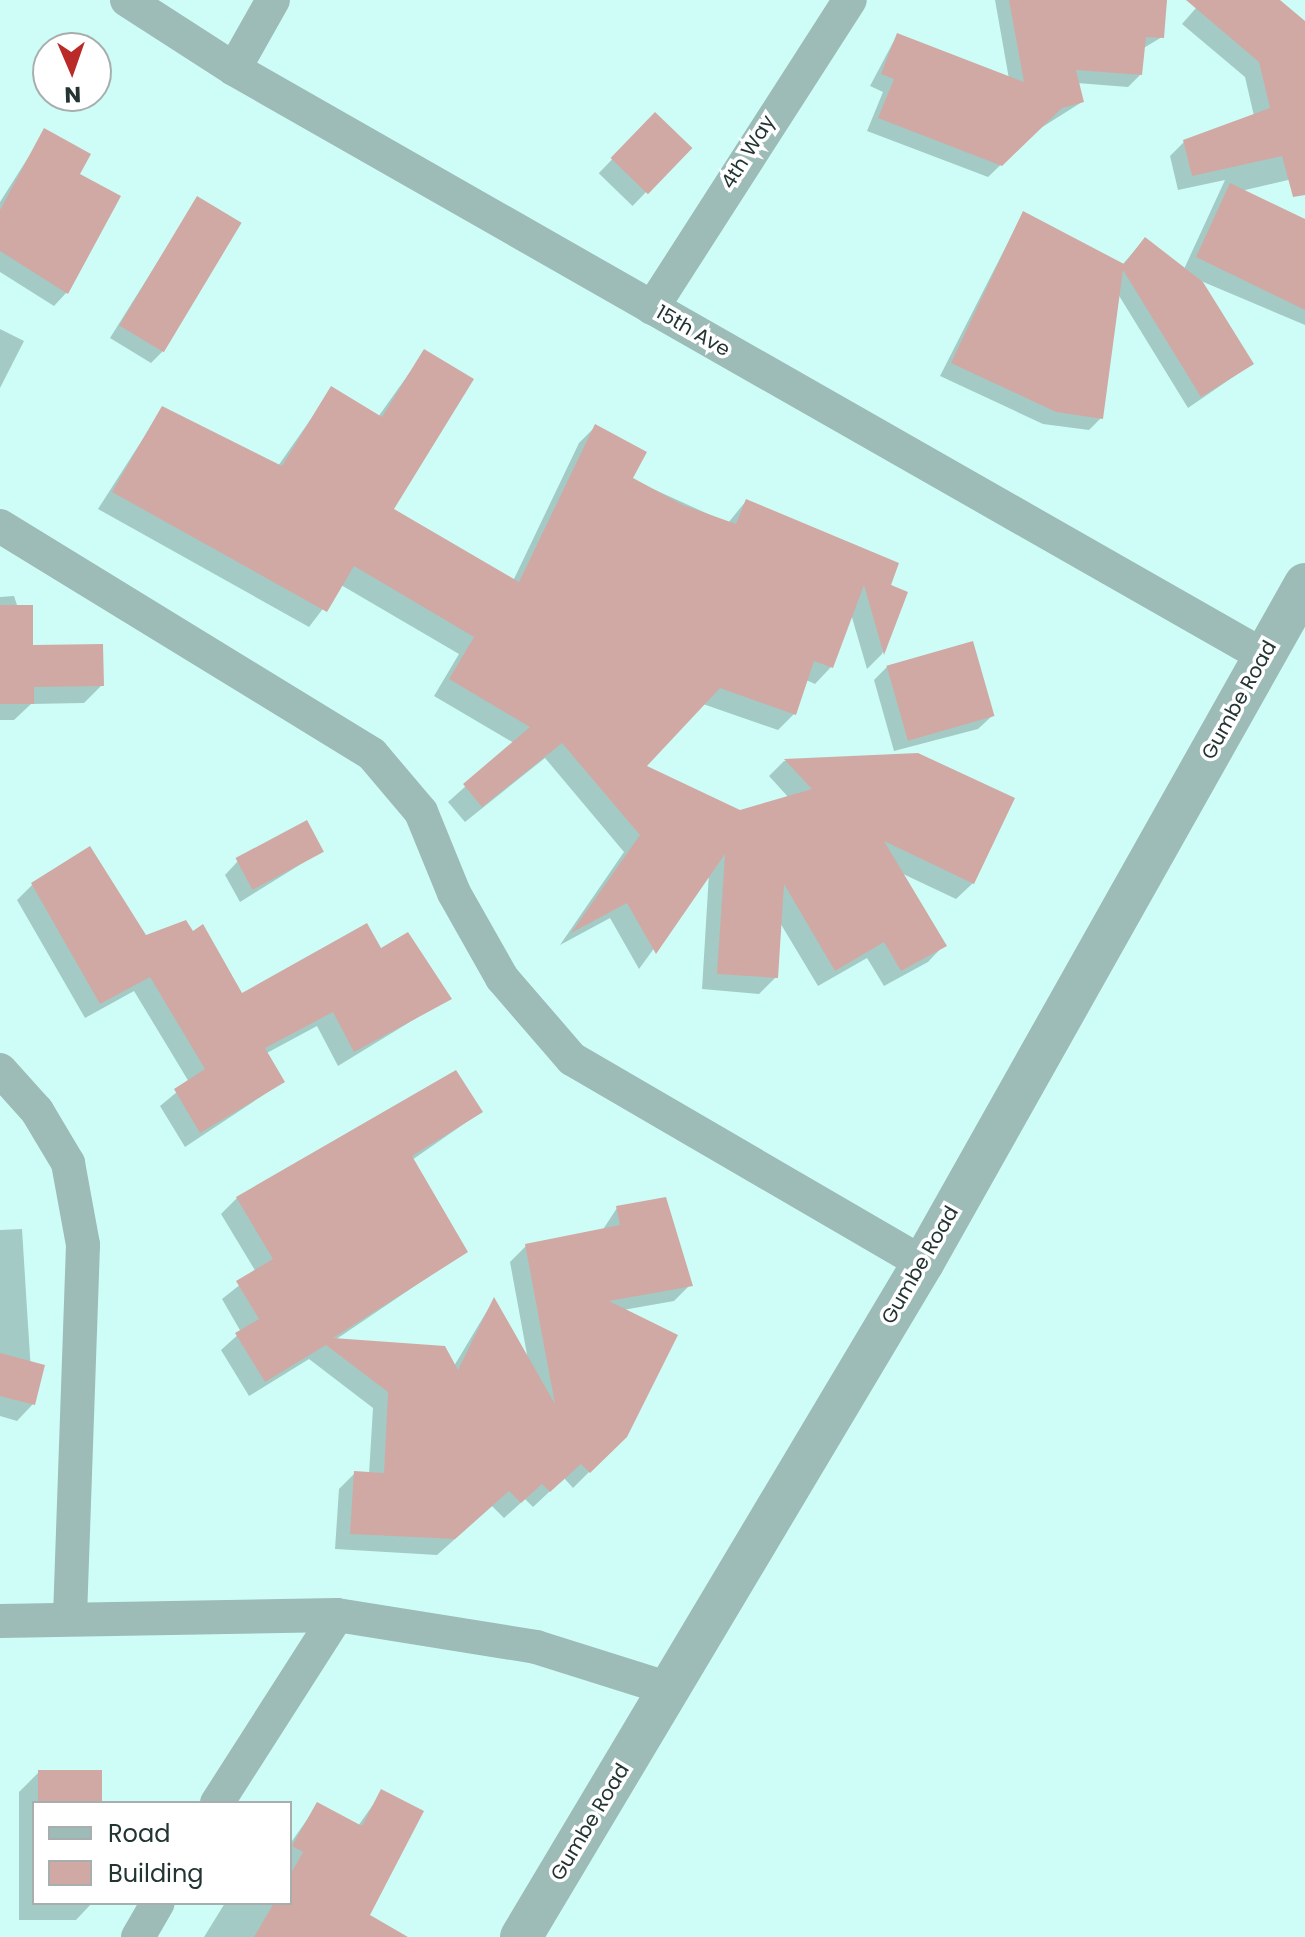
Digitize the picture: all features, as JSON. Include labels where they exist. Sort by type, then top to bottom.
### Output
[{"type":"street","name":"15th Ave","points":[[127,0],[234,69],[1264,656]]},
{"type":"street","points":[[234,69],[273,0]]},
{"type":"street","name":"4th Way","points":[[652,308],[850,0]]},
{"type":"street","points":[[0,526],[372,754],[421,812],[454,893],[502,978],[572,1059],[923,1263]]},
{"type":"street","name":"Gumbe Road","points":[[521,1937],[923,1263],[1305,584]]},
{"type":"street","points":[[0,1070],[37,1111],[68,1163],[83,1245],[70,1615]]},
{"type":"street","points":[[0,1621],[70,1615],[337,1615],[536,1647],[669,1689]]},
{"type":"street","points":[[218,1801],[337,1615]]},
{"type":"street","points":[[138,1937],[157,1905]]},
{"type":"building","points":[[1009,0],[1167,0],[1164,38],[1146,37],[1142,75],[1076,70],[1084,102],[1062,108],[1002,166],[878,118],[894,79],[881,74],[897,33],[1024,82]]},
{"type":"building","points":[[1186,0],[1280,0],[1305,21],[1305,195],[1293,197],[1282,156],[1192,176],[1183,140],[1270,108],[1259,62]]},
{"type":"building","points":[[655,112],[692,148],[648,194],[611,158]]},
{"type":"building","points":[[44,128],[91,154],[80,174],[121,196],[68,294],[0,251],[0,210]]},
{"type":"building","points":[[1230,183],[1305,219],[1305,310],[1196,257]]},
{"type":"building","points":[[197,196],[242,223],[164,352],[119,325]]},
{"type":"building","points":[[1023,211],[1124,264],[1145,237],[1203,282],[1254,364],[1201,397],[1123,270],[1103,419],[1056,412],[951,363]]},
{"type":"building","points":[[424,349],[474,379],[394,509],[519,582],[595,424],[647,452],[633,478],[683,505],[736,524],[746,499],[899,563],[891,585],[908,592],[884,655],[864,585],[833,668],[814,661],[796,715],[720,688],[647,766],[740,810],[812,789],[784,759],[918,753],[1015,798],[974,884],[884,841],[947,946],[901,971],[884,942],[835,971],[784,884],[778,978],[717,974],[725,854],[656,954],[627,903],[571,933],[640,835],[562,743],[482,807],[463,784],[530,727],[449,679],[474,637],[354,566],[327,612],[112,492],[162,406],[282,466],[331,386],[382,417]]},
{"type":"building","points":[[0,605],[33,605],[33,645],[103,644],[104,686],[34,687],[34,704],[0,704]]},
{"type":"building","points":[[973,641],[994,716],[908,741],[886,666]]},
{"type":"building","points":[[307,820],[324,852],[252,890],[235,858]]},
{"type":"building","points":[[90,846],[146,935],[186,920],[193,931],[203,924],[242,993],[367,923],[381,948],[408,932],[452,999],[354,1052],[333,1012],[265,1048],[285,1082],[200,1133],[174,1089],[205,1069],[150,977],[100,1004],[31,883]]},
{"type":"building","points":[[456,1070],[483,1112],[412,1156],[468,1252],[333,1338],[445,1346],[458,1370],[494,1297],[555,1404],[525,1244],[620,1225],[616,1206],[666,1197],[693,1286],[609,1301],[678,1335],[627,1437],[590,1473],[581,1464],[550,1492],[542,1484],[521,1503],[509,1491],[455,1539],[350,1534],[354,1471],[384,1473],[388,1392],[326,1345],[265,1382],[235,1333],[259,1319],[236,1281],[273,1259],[236,1197]]},
{"type":"building","points":[[0,1353],[45,1365],[35,1405],[0,1396]]},
{"type":"building","points":[[38,1770],[102,1770],[102,1801],[38,1801]]},
{"type":"building","points":[[381,1789],[424,1811],[370,1915],[408,1937],[254,1937],[273,1905],[292,1905],[292,1871],[303,1852],[292,1846],[317,1802],[362,1826]]}]
